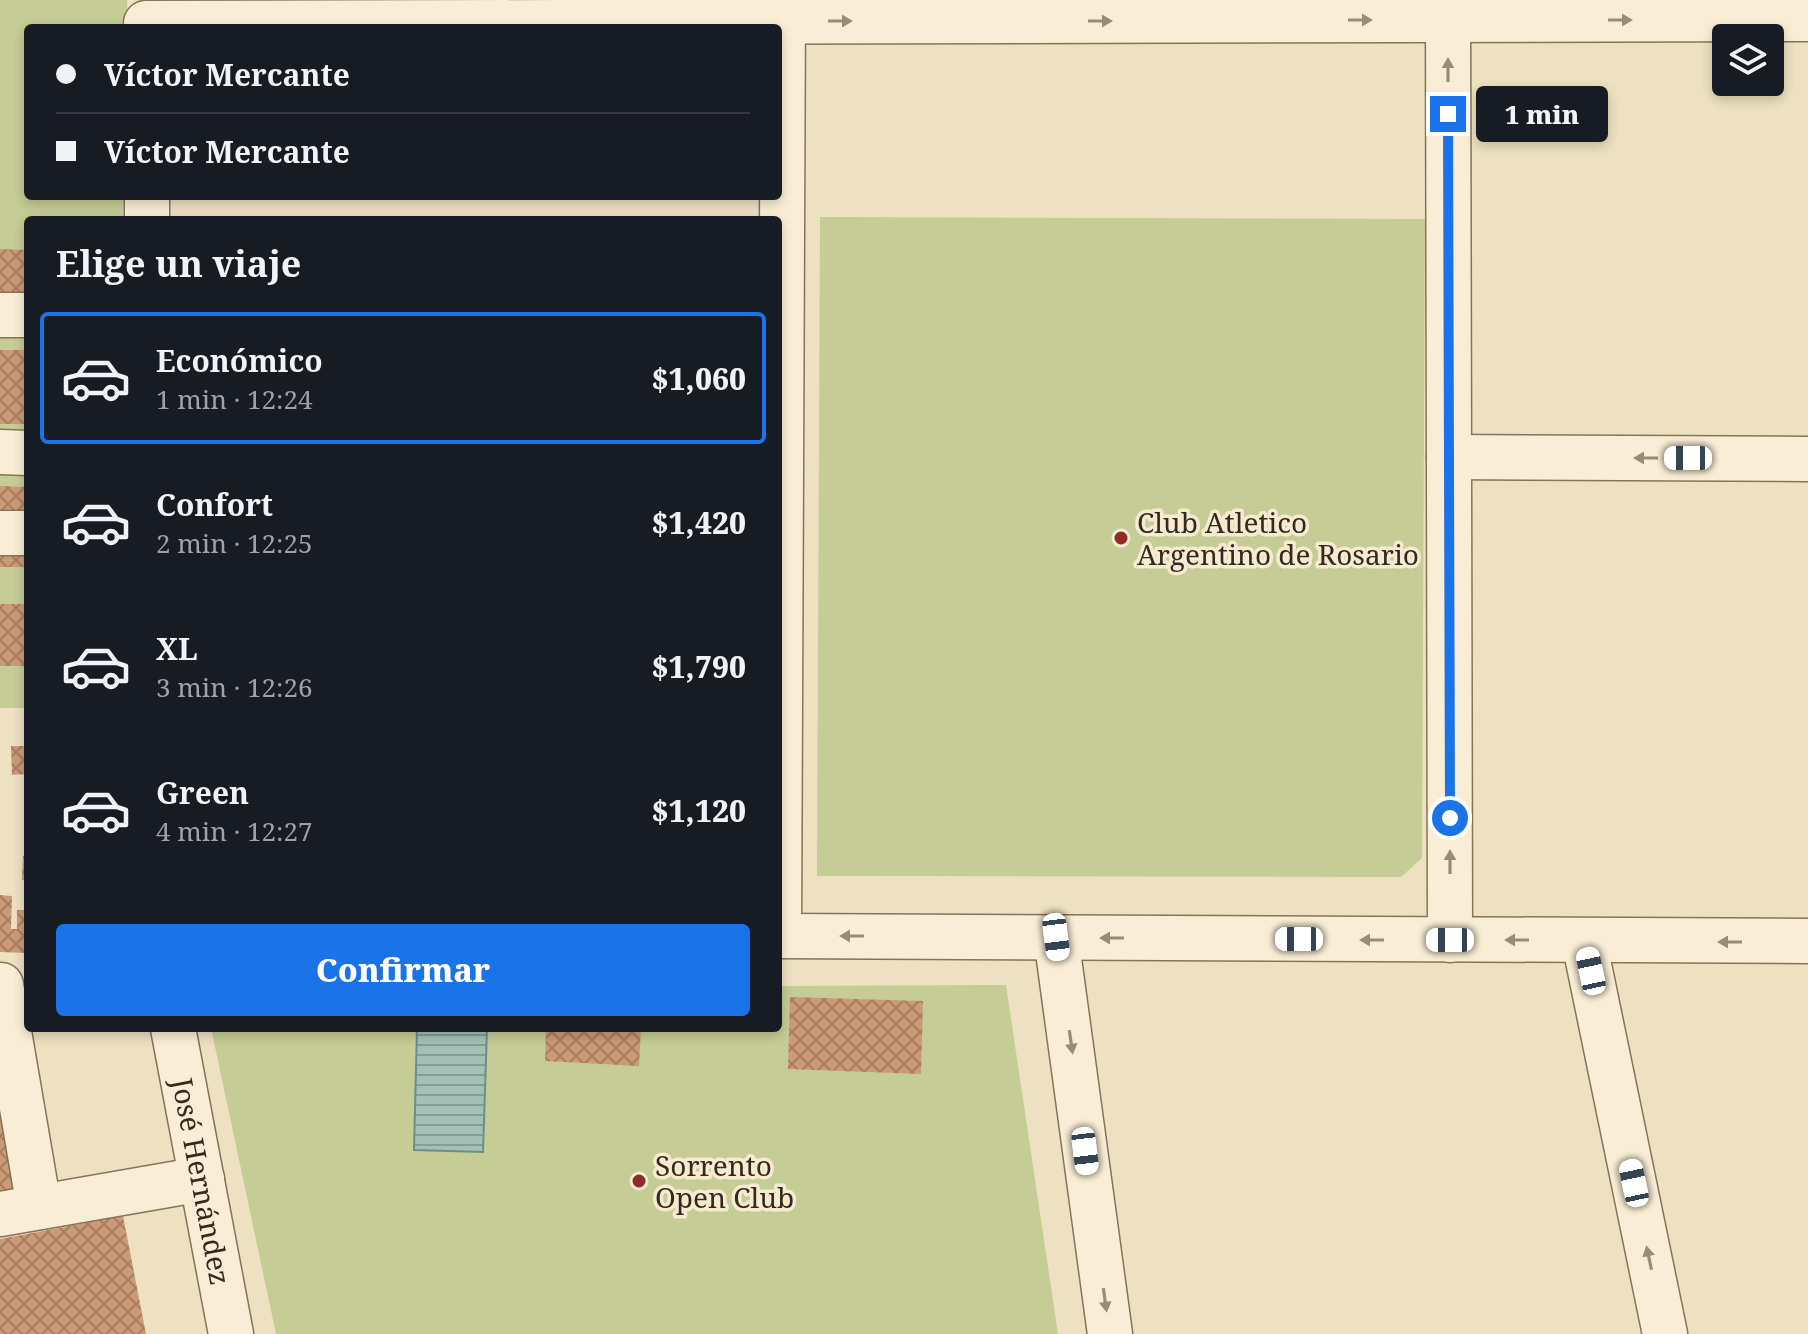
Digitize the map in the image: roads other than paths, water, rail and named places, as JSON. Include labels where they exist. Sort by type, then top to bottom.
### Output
[{"type":"street","points":[[1448,10],[1450,940]]},
{"type":"street","points":[[146,17],[783,11],[1448,10],[1808,19]]},
{"type":"street","points":[[782,196],[783,11]]},
{"type":"street","points":[[0,315],[24,315]]},
{"type":"street","points":[[0,452],[24,453]]},
{"type":"street","points":[[1449,457],[1808,459]]},
{"type":"street","points":[[0,533],[24,533]]},
{"type":"street","points":[[782,936],[1808,941]]},
{"type":"street","points":[[1056,937],[1110,1334]]},
{"type":"street","points":[[1584,941],[1665,1334]]},
{"type":"street","points":[[24,984],[0,985],[20,1210],[202,1179]]},
{"type":"street","name":"José Hernández","points":[[174,1032],[231,1334]]},
{"type":"water","points":[[417,1032],[487,1032],[483,1152],[414,1150]]},
{"type":"place","name":"Club Atletico Argentino de Rosario","points":[[1121,538]]},
{"type":"place","name":"Sorrento Open Club","points":[[639,1181]]}]
